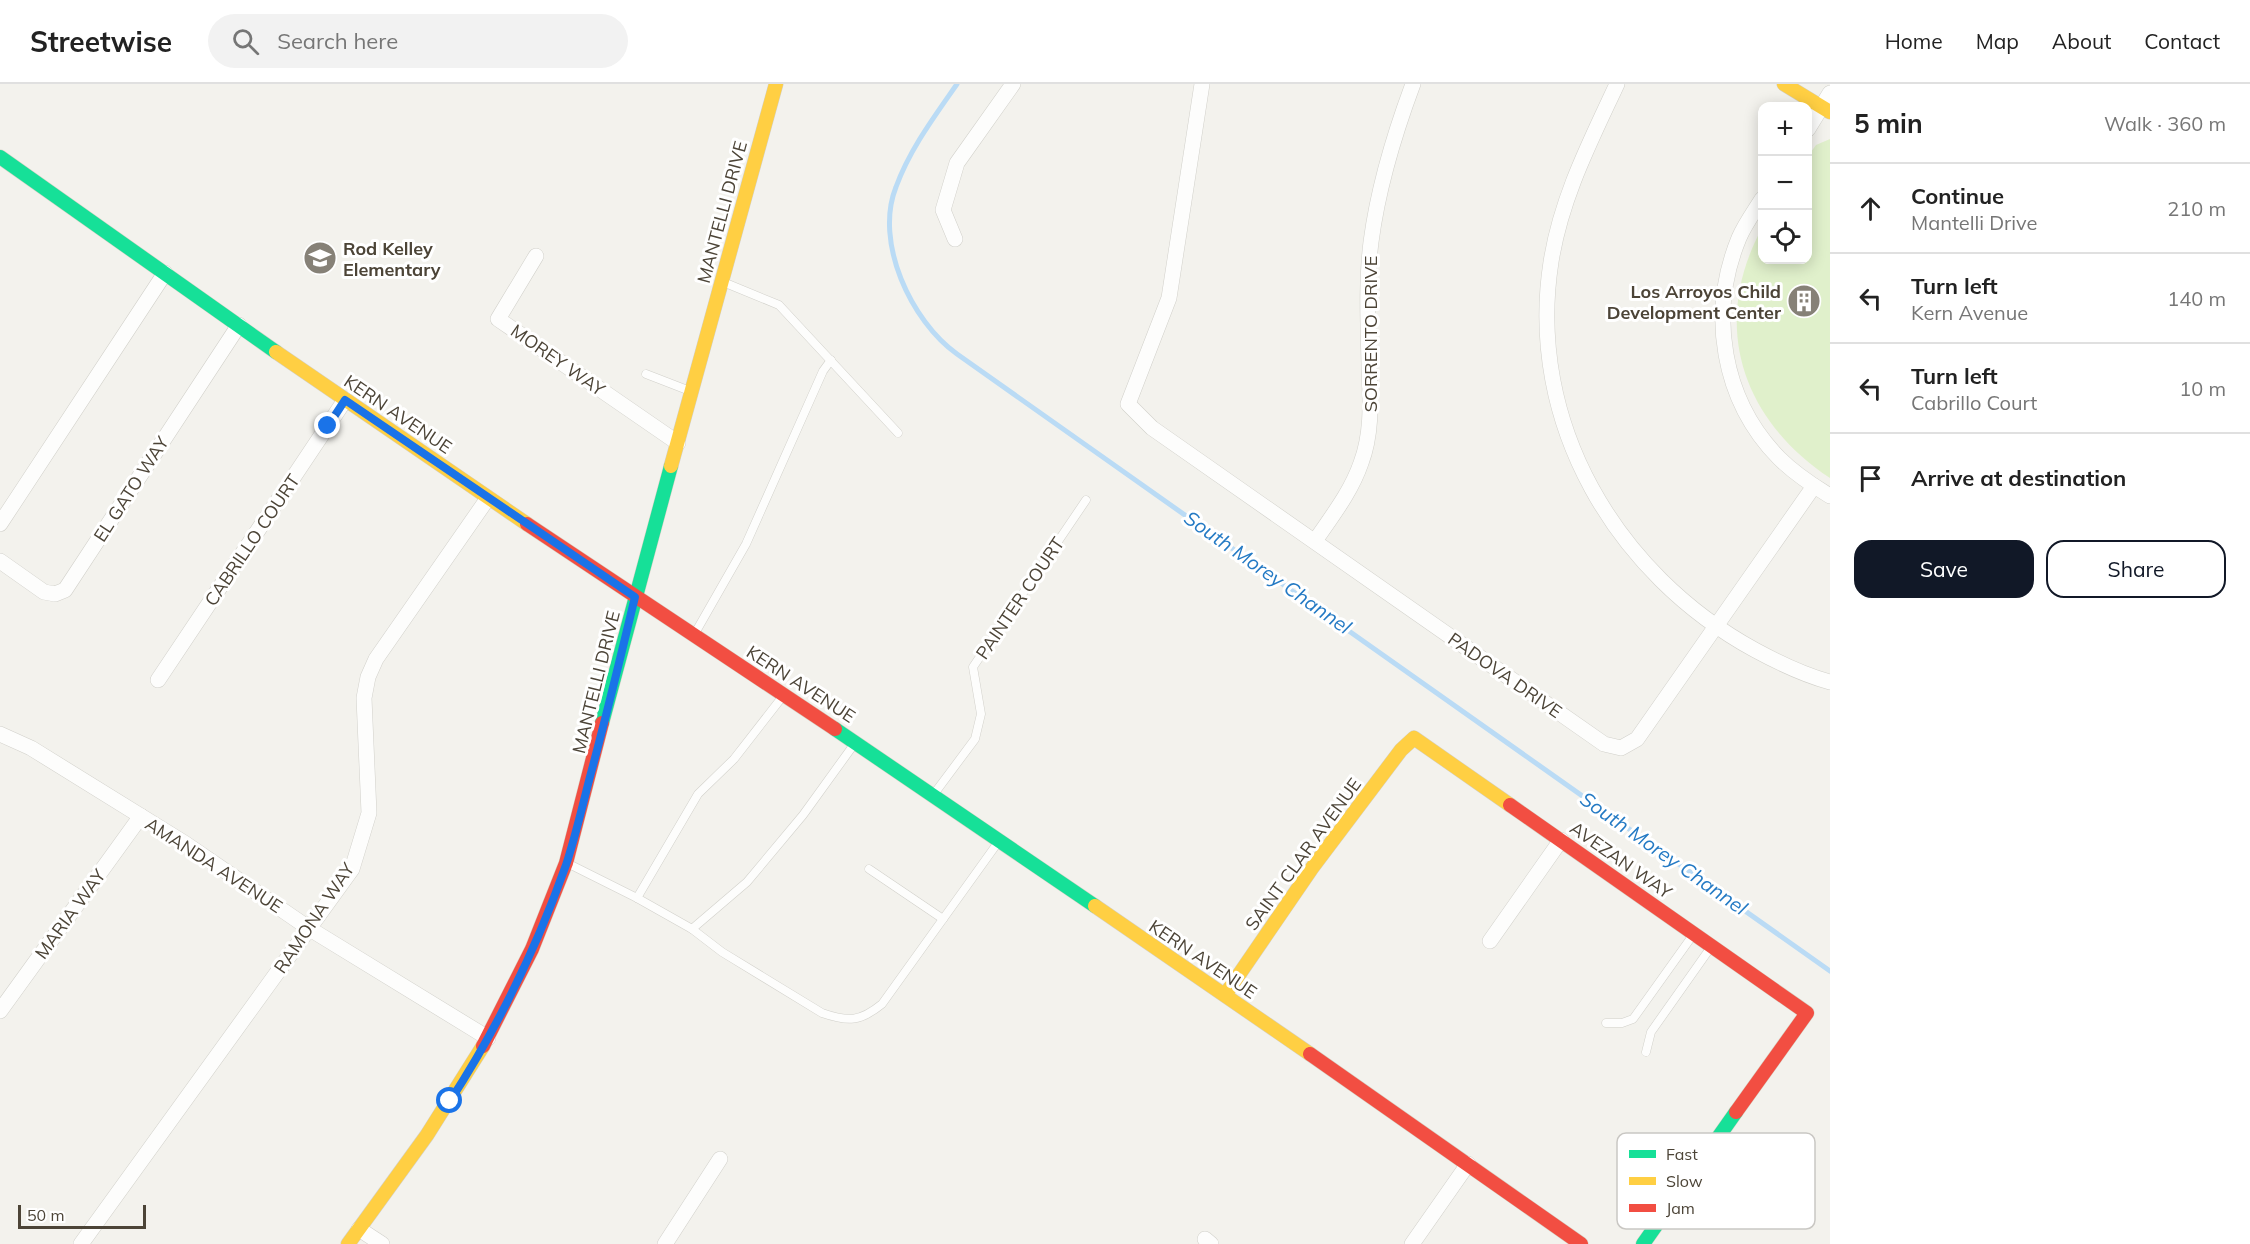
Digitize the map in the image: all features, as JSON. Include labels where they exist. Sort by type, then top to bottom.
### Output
[{"type":"street","name":"MANTELLI DRIVE","points":[[348,1244],[427,1135],[488,1038],[532,949],[566,863],[635,597],[776,84]]},
{"type":"street","points":[[955,239],[943,210],[957,163],[1013,84]]},
{"type":"street","name":"PADOVA DRIVE","points":[[1202,84],[1169,298],[1128,404],[1152,428],[1604,744],[1621,748],[1637,739],[1814,486]]},
{"type":"street","name":"SORRENTO DRIVE","points":[[1315,541],[1351,487],[1362,462],[1368,436],[1371,410],[1367,306],[1371,242],[1387,162],[1413,84]]},
{"type":"street","points":[[1617,84],[1570,187],[1557,231],[1551,264],[1547,306],[1550,350],[1557,395],[1571,442],[1582,470],[1605,513],[1645,566],[1666,587],[1716,627],[1777,662],[1830,682]]},
{"type":"street","points":[[1784,84],[1827,104],[1812,124]]},
{"type":"street","name":"KERN AVENUE","points":[[0,157],[345,400],[635,597],[934,795],[1581,1244]]},
{"type":"street","points":[[1758,206],[1740,236],[1724,285],[1722,314],[1724,348],[1732,382],[1740,403],[1754,426],[1779,458],[1830,496]]},
{"type":"street","name":"MOREY WAY","points":[[536,256],[498,319],[678,443]]},
{"type":"street","points":[[0,524],[165,273]]},
{"type":"street","name":"EL GATO WAY","points":[[0,561],[44,592],[55,594],[65,590],[239,325]]},
{"type":"street","name":"CABRILLO COURT","points":[[158,680],[345,400]]},
{"type":"street","name":"RAMONA WAY","points":[[81,1244],[352,869],[369,813],[364,698],[368,677],[376,659],[488,498]]},
{"type":"street","name":"AMANDA AVENUE","points":[[0,734],[31,748],[141,816],[230,873],[310,929],[488,1038]]},
{"type":"street","name":"AVEZAN WAY","points":[[1414,738],[1807,1013],[1722,1133]]},
{"type":"street","name":"SAINT CLAR AVENUE","points":[[1225,995],[1312,868],[1401,750],[1414,738]]},
{"type":"street","name":"MARIA WAY","points":[[0,1011],[141,816]]},
{"type":"street","points":[[1490,941],[1561,840]]},
{"type":"street","points":[[665,1244],[720,1159]]},
{"type":"street","points":[[1412,1244],[1468,1164]]},
{"type":"street","points":[[359,1229],[382,1244]]},
{"type":"street","name":"AVEZAN WAY","points":[[1643,1244],[1654,1229]]},
{"type":"lane","points":[[722,282],[779,305],[898,433]]},
{"type":"lane","points":[[694,635],[746,544],[823,371],[831,360]]},
{"type":"lane","points":[[646,374],[692,392]]},
{"type":"lane","name":"PAINTER COURT","points":[[934,795],[975,739],[981,714],[974,667],[1086,500]]},
{"type":"lane","points":[[637,898],[698,794],[734,759],[784,695]]},
{"type":"lane","points":[[692,929],[747,882],[803,815],[856,742]]},
{"type":"lane","points":[[566,863],[637,898],[692,929],[722,951],[822,1012],[838,1018],[853,1020],[869,1014],[882,1004],[999,840]]},
{"type":"lane","points":[[869,869],[943,919]]},
{"type":"lane","points":[[1606,1023],[1622,1023],[1634,1019],[1694,934]]},
{"type":"lane","points":[[1646,1052],[1651,1032],[1712,946]]},
{"type":"green space","points":[[1830,139],[1830,478],[1799,454],[1775,428],[1756,398],[1743,367],[1737,334],[1738,299],[1746,264],[1758,237],[1758,264],[1812,264],[1812,150],[1816,145]]},
{"type":"waterway","name":"South Morey Channel","points":[[957,84],[908,160],[896,187],[890,209],[890,232],[901,279],[925,322],[940,340],[1830,971]]},
{"type":"traffic: fast","points":[[0,157],[276,352]]},
{"type":"traffic: fast","points":[[602,723],[671,466]]},
{"type":"traffic: fast","points":[[835,729],[1095,906]]},
{"type":"traffic: fast","points":[[1721,1133],[1736,1112]]},
{"type":"traffic: fast","points":[[1643,1244],[1654,1229]]},
{"type":"traffic: slow","points":[[671,466],[776,84]]},
{"type":"traffic: slow","points":[[1784,84],[1830,112]]},
{"type":"traffic: slow","points":[[276,352],[527,524]]},
{"type":"traffic: slow","points":[[1225,995],[1312,868],[1401,750],[1414,738],[1510,805]]},
{"type":"traffic: slow","points":[[1095,906],[1310,1054]]},
{"type":"traffic: slow","points":[[348,1244],[427,1135],[483,1046]]},
{"type":"traffic: jam","points":[[527,524],[835,729]]},
{"type":"traffic: jam","points":[[483,1046],[532,949],[566,863],[602,723]]},
{"type":"traffic: jam","points":[[1510,805],[1807,1013],[1736,1112]]},
{"type":"traffic: jam","points":[[1310,1054],[1581,1244]]},
{"type":"place","name":"Rod Kelley Elementary","points":[[320,258]]},
{"type":"place","name":"Los Arroyos Child Development Center","points":[[1804,301]]},
{"type":"route","points":[[328,426],[345,400],[635,597],[580,818],[566,863],[532,949],[512,992],[488,1038],[450,1101]]}]
